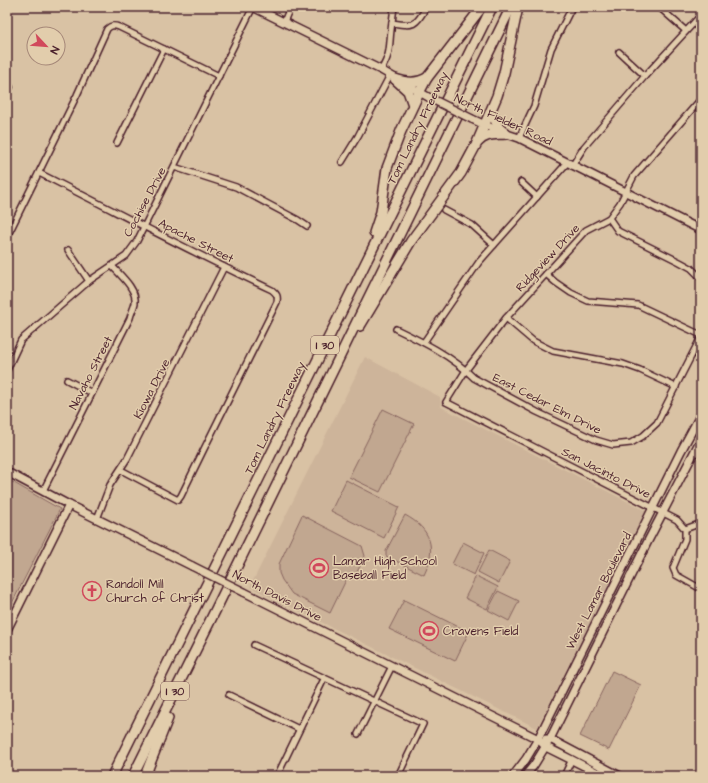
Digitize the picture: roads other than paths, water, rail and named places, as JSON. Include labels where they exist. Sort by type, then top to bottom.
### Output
[{"type":"highway","points":[[342,309],[372,240],[381,212],[387,168],[413,105],[427,78],[482,7]]},
{"type":"highway","name":"Tom Landry Freeway","points":[[111,776],[123,755],[492,7]]},
{"type":"highway","name":"I 30","points":[[133,776],[511,7]]},
{"type":"highway","points":[[322,391],[411,241],[460,173],[476,145],[491,112],[504,73],[518,7]]},
{"type":"highway","points":[[393,77],[406,82],[414,83],[427,78]]},
{"type":"highway","points":[[393,77],[408,91],[413,105]]},
{"type":"highway","points":[[491,112],[499,128],[506,134]]},
{"type":"highway","points":[[476,145],[482,137],[492,134],[506,134]]},
{"type":"highway","points":[[145,776],[169,715],[217,607]]},
{"type":"main road","name":"North Fielder Road","points":[[253,7],[381,70],[419,93],[485,125],[519,138],[701,230]]},
{"type":"main road","name":"West Lamar Boulevard","points":[[513,776],[526,759],[538,739],[681,451],[701,414]]},
{"type":"main road","name":"West Lamar Boulevard","points":[[525,776],[546,747],[663,513],[698,454],[701,439]]},
{"type":"main road","name":"North Davis Drive","points":[[7,472],[96,519],[538,739],[546,747],[604,776]]},
{"type":"main road","points":[[7,630],[69,505]]},
{"type":"main road","points":[[638,539],[647,544]]},
{"type":"main road","name":"North Davis Drive","points":[[538,739],[550,739],[620,776]]},
{"type":"street","name":"Cochise Drive","points":[[7,370],[21,340],[89,281],[126,256],[137,241],[253,7]]},
{"type":"street","points":[[284,22],[290,7]]},
{"type":"street","points":[[381,70],[390,50],[394,7]]},
{"type":"street","points":[[392,23],[409,26],[420,18],[426,7]]},
{"type":"street","points":[[519,138],[534,106],[550,49],[572,7]]},
{"type":"street","points":[[659,7],[686,31]]},
{"type":"street","points":[[424,342],[480,262],[494,245],[537,197],[570,164],[645,76],[701,15]]},
{"type":"street","points":[[7,237],[77,95],[106,29],[109,26],[114,25],[120,27],[219,76]]},
{"type":"street","points":[[117,143],[164,49]]},
{"type":"street","points":[[619,52],[645,76]]},
{"type":"street","points":[[342,162],[393,77]]},
{"type":"street","points":[[7,82],[10,87]]},
{"type":"street","name":"Ridgeview Drive","points":[[446,402],[466,370],[506,318],[586,230],[609,218],[620,203],[634,176],[701,100]]},
{"type":"street","points":[[174,167],[236,187],[307,226]]},
{"type":"street","name":"Apache Street","points":[[39,174],[272,290],[278,297],[277,302],[178,500],[121,470]]},
{"type":"street","points":[[521,182],[537,197]]},
{"type":"street","points":[[444,210],[472,225],[494,245]]},
{"type":"street","points":[[609,218],[618,231],[691,268],[701,278]]},
{"type":"street","points":[[68,250],[89,281]]},
{"type":"street","name":"Navaho Street","points":[[43,491],[130,318],[135,303],[132,291],[112,266]]},
{"type":"street","name":"Kiowa Drive","points":[[96,519],[110,485],[121,470],[224,267]]},
{"type":"street","points":[[546,274],[571,294],[588,301],[638,305],[701,336]]},
{"type":"street","points":[[506,318],[533,341],[553,351],[623,364],[640,370],[676,387]]},
{"type":"street","name":"East Cedar Elm Drive","points":[[396,329],[424,342],[466,370],[474,378],[537,412],[596,440],[613,444],[631,443],[650,431],[657,423],[701,336]]},
{"type":"street","points":[[67,380],[92,393]]},
{"type":"street","name":"San Jacinto Drive","points":[[446,402],[677,520],[685,529]]},
{"type":"street","points":[[701,526],[696,525],[685,529],[685,539],[673,568],[676,575],[701,589]]},
{"type":"street","points":[[254,645],[423,724],[398,776]]},
{"type":"street","points":[[358,734],[392,666]]},
{"type":"street","points":[[277,776],[324,679]]},
{"type":"street","points":[[229,695],[299,729]]},
{"type":"street","points":[[564,776],[572,759]]},
{"type":"place","name":"Lamar High School Baseball Field","points":[[319,568]]},
{"type":"place","name":"Randoll Mill Church of Christ","points":[[92,591]]},
{"type":"place","name":"Cravens Field","points":[[429,631]]}]
